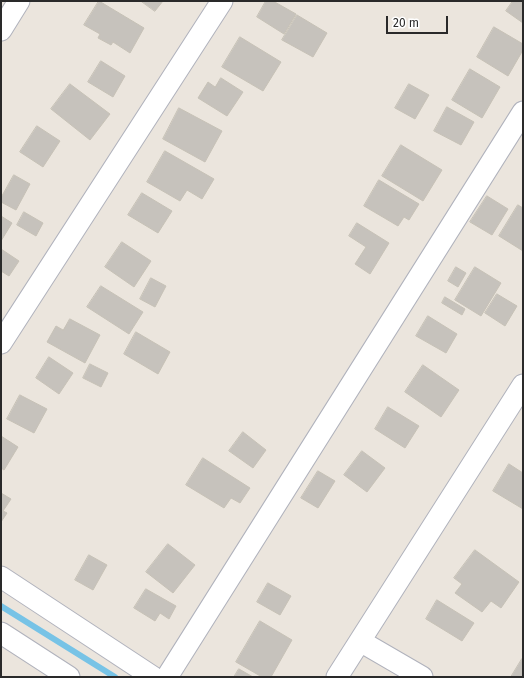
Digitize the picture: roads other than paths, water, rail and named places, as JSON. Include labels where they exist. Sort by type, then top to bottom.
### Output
[{"type":"street","points":[[1,30],[19,1]]},
{"type":"street","points":[[1,343],[222,1]]},
{"type":"street","points":[[167,677],[523,112]]},
{"type":"street","points":[[337,677],[523,385]]},
{"type":"street","points":[[1,577],[153,677]]},
{"type":"street","points":[[1,633],[69,677]]},
{"type":"street","points":[[360,641],[422,677]]},
{"type":"waterway","points":[[1,606],[115,677]]}]
